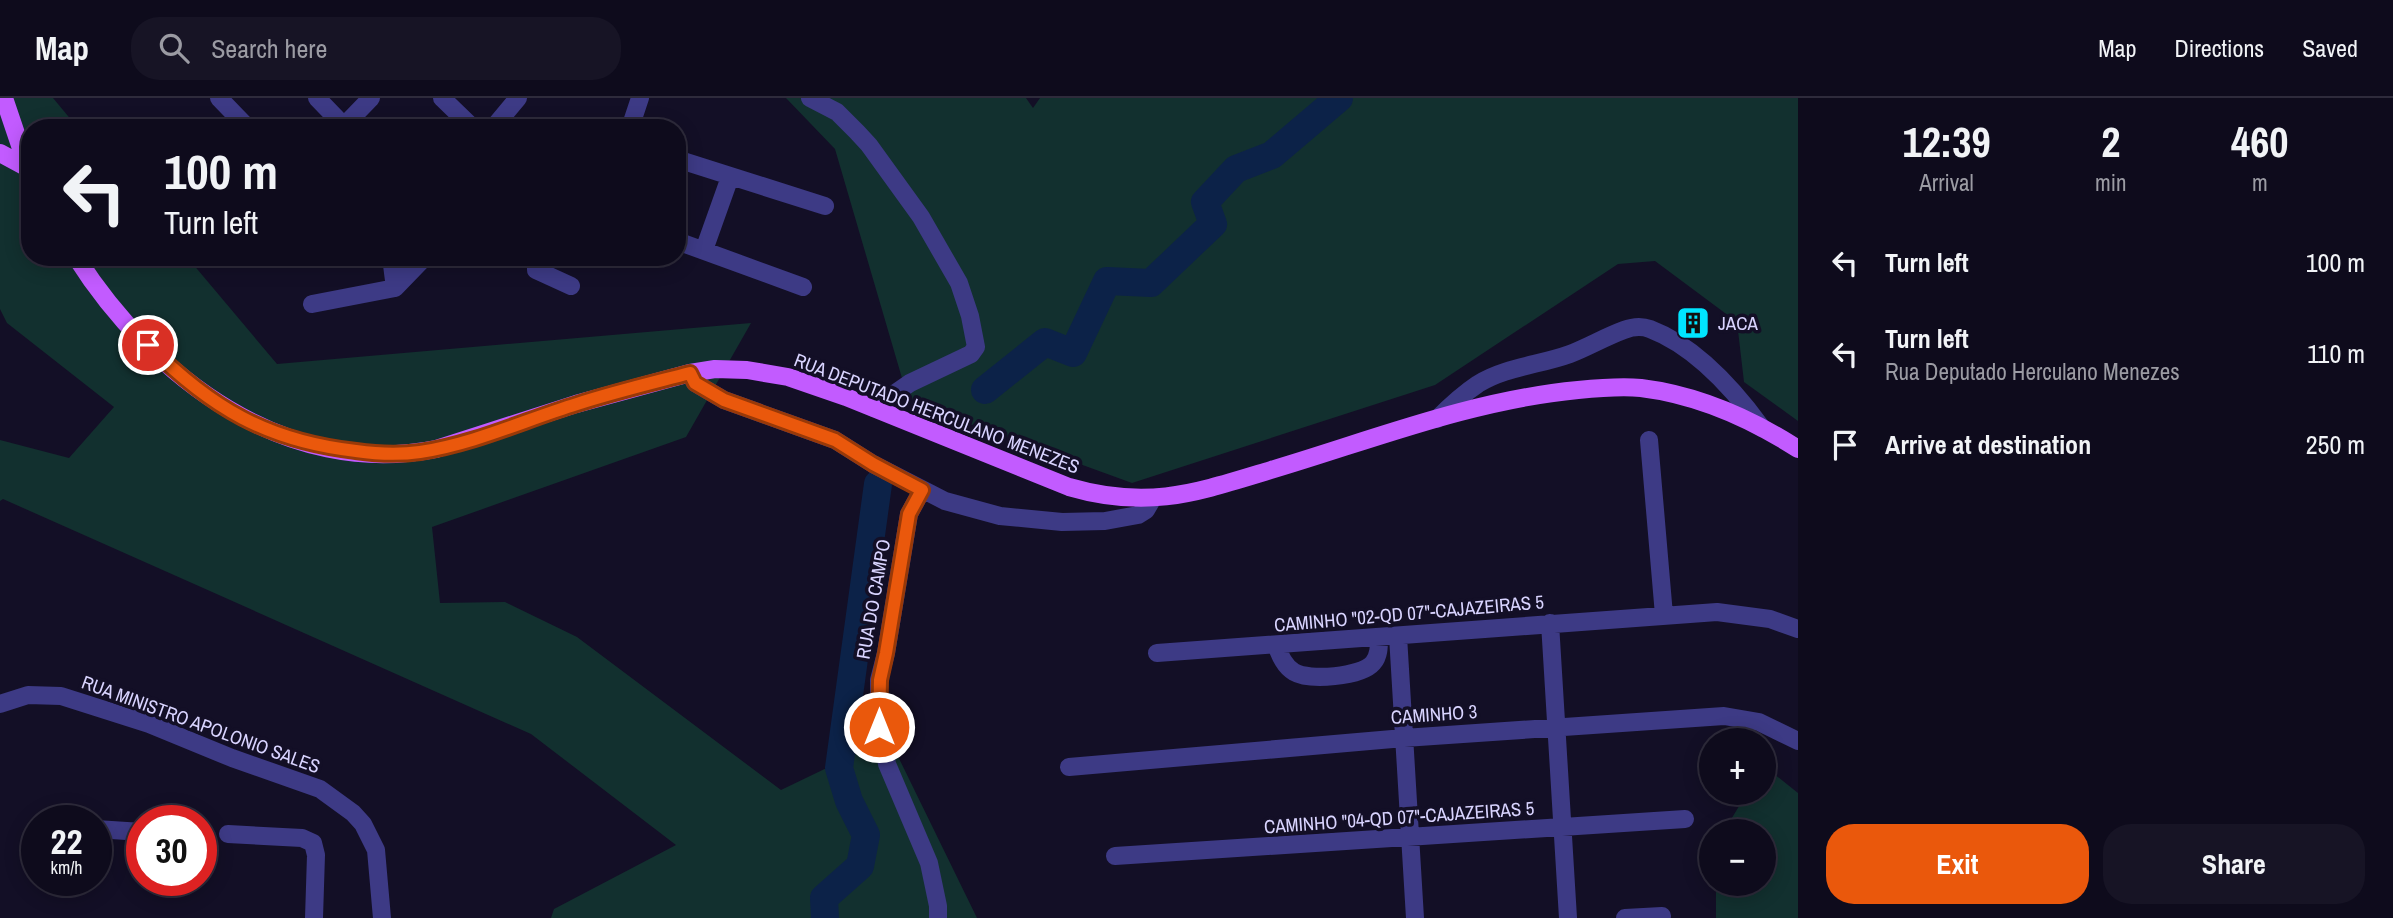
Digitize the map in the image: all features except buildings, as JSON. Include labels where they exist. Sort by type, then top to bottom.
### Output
[{"type":"main road","points":[[4,98],[21,150]]},
{"type":"main road","points":[[0,153],[21,166]]},
{"type":"main road","name":"RUA DEPUTADO HERCULANO MENEZES","points":[[82,266],[110,306],[186,380],[234,414],[258,426],[313,446],[373,453],[427,451],[576,404],[690,373],[715,369],[764,372],[788,377],[874,408],[1069,487],[1124,499],[1180,495],[1437,419],[1536,394],[1604,388],[1639,388],[1699,400],[1762,428],[1798,449]]},
{"type":"street","points":[[219,98],[239,119]]},
{"type":"street","points":[[317,98],[342,119]]},
{"type":"street","points":[[354,119],[371,98]]},
{"type":"street","points":[[442,98],[464,119]]},
{"type":"street","points":[[500,119],[518,98]]},
{"type":"street","points":[[633,119],[640,98]]},
{"type":"street","points":[[810,98],[837,112],[869,145],[939,245],[959,283],[970,316],[976,347],[971,354],[910,383],[874,408]]},
{"type":"street","points":[[686,162],[825,206]]},
{"type":"street","points":[[704,250],[730,177]]},
{"type":"street","points":[[686,244],[803,287]]},
{"type":"street","points":[[392,266],[395,288]]},
{"type":"street","points":[[312,304],[395,288],[416,266]]},
{"type":"street","points":[[536,266],[536,270],[571,286]]},
{"type":"street","points":[[1437,419],[1479,383],[1516,369],[1568,355],[1626,329],[1640,328],[1649,329],[1672,341],[1722,379],[1762,428]]},
{"type":"street","points":[[690,373],[695,383],[724,400],[835,440],[873,464],[945,501],[1000,516],[1062,522],[1105,521],[1138,515],[1146,510],[1153,498]]},
{"type":"street","points":[[1649,440],[1664,615]]},
{"type":"street","name":"RUA DO CAMPO","points":[[922,490],[909,514],[880,680],[878,714],[887,764],[929,863],[938,918]]},
{"type":"street","name":"CAMINHO \"02-QD 07\"-CAJAZEIRAS 5","points":[[1157,653],[1717,612],[1770,619],[1798,629]]},
{"type":"street","points":[[1550,623],[1569,918]]},
{"type":"street","points":[[1398,636],[1415,915]]},
{"type":"street","points":[[1276,645],[1288,667],[1303,676],[1354,674],[1364,670],[1377,657],[1379,637]]},
{"type":"street","name":"RUA MINISTRO APOLONIO SALES","points":[[0,704],[28,695],[61,696],[149,724],[232,758],[320,789],[353,813],[363,824],[376,850],[382,918]]},
{"type":"street","name":"CAMINHO 3","points":[[1069,767],[1404,738],[1739,717],[1759,722],[1798,741]]},
{"type":"street","name":"CAMINHO \"04-QD 07\"-CAJAZEIRAS 5","points":[[1115,856],[1685,819]]},
{"type":"street","points":[[228,834],[302,838],[313,843],[316,855],[314,918]]},
{"type":"street","points":[[1625,918],[1662,916]]},
{"type":"green space","points":[[0,98],[53,98],[70,119],[21,119],[21,266],[195,266],[277,364],[751,323],[686,437],[432,527],[440,603],[505,602],[577,637],[781,790],[889,738],[977,918],[551,918],[554,909],[676,845],[531,734],[3,499],[0,501],[0,440],[69,458],[114,407],[7,323],[0,309]]},
{"type":"green space","points":[[786,98],[1026,98],[1033,108],[1040,98],[1798,98],[1798,421],[1744,382],[1737,322],[1655,261],[1618,264],[1435,385],[1132,483],[909,402],[835,149]]},
{"type":"green space","points":[[1776,776],[1798,793],[1798,918],[1716,918],[1716,896],[1776,896],[1776,819],[1731,819],[1740,805],[1776,805]]},
{"type":"waterway","points":[[985,390],[1045,342],[1073,353],[1107,281],[1151,283],[1213,224],[1205,202],[1236,169],[1272,155],[1339,98]]},
{"type":"waterway","points":[[825,918],[824,898],[860,866],[866,835],[849,801],[839,768],[878,484]]},
{"type":"place","name":"JACA","points":[[1693,323]]},
{"type":"route","points":[[148,345],[186,380],[234,414],[282,436],[313,446],[373,453],[418,453],[461,442],[576,404],[690,373],[695,383],[724,400],[835,440],[922,490],[909,514],[880,680],[879,727]]}]
